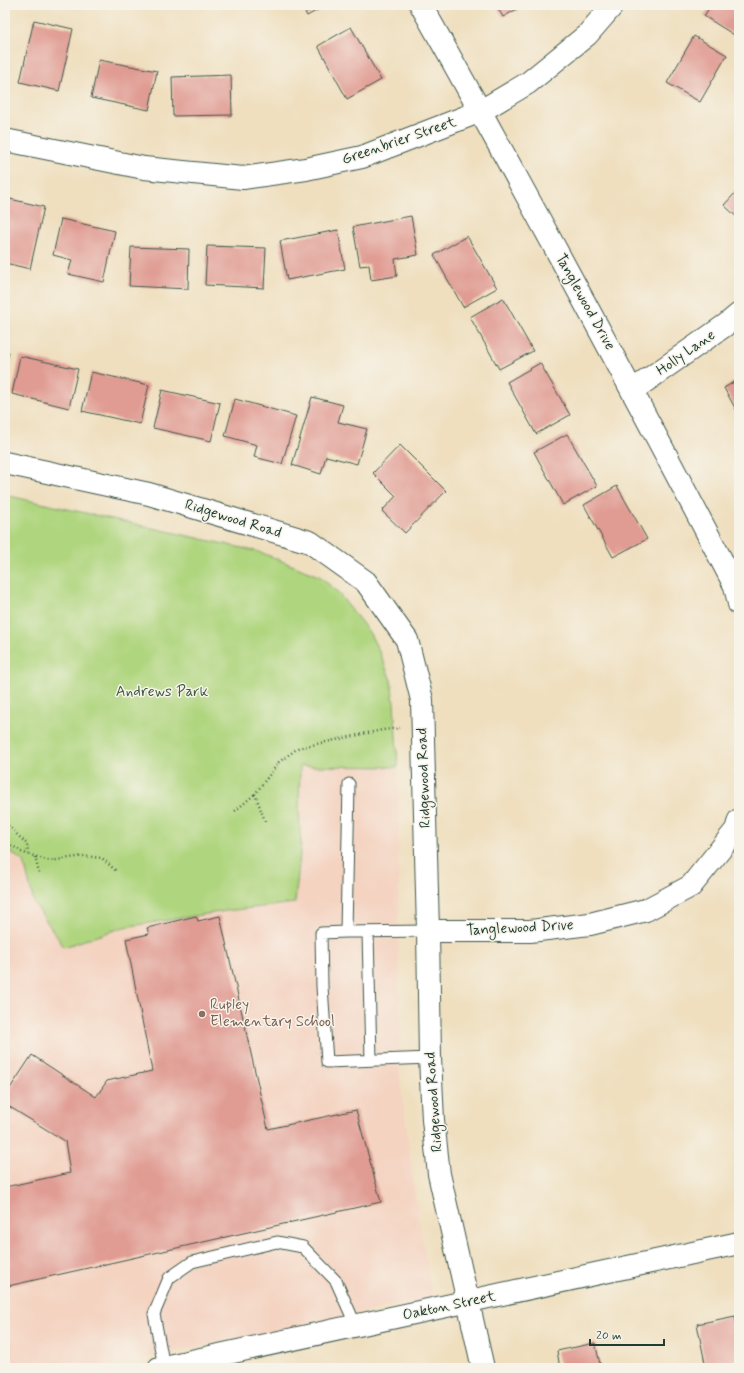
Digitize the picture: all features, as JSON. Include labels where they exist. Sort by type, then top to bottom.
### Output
[{"type":"street","name":"Tanglewood Drive","points":[[421,5],[481,111],[633,390],[735,586],[739,604]]},
{"type":"street","name":"Greenbrier Street","points":[[5,140],[144,168],[243,178],[306,169],[362,157],[481,111],[528,83],[587,35],[613,5]]},
{"type":"street","name":"Holly Lane","points":[[633,390],[739,314]]},
{"type":"street","name":"Ridgewood Road","points":[[5,463],[149,494],[310,542],[366,582],[407,640],[422,700],[430,1058],[433,1120],[439,1174],[483,1368]]},
{"type":"street","name":"Tanglewood Drive","points":[[428,931],[530,931],[590,924],[646,910],[691,886],[736,830],[739,820]]},
{"type":"street","name":"Oakton Street","points":[[162,1368],[739,1243]]},
{"type":"lane","points":[[346,932],[349,784]]},
{"type":"lane","points":[[428,931],[321,933],[322,986],[327,1062],[430,1058]]},
{"type":"lane","points":[[368,932],[371,1060]]},
{"type":"lane","points":[[162,1368],[154,1314],[169,1278],[192,1262],[277,1242],[303,1247],[336,1281],[356,1326]]},
{"type":"path","points":[[235,811],[256,794],[279,762],[298,748],[382,730],[404,728]]},
{"type":"path","points":[[256,794],[265,821]]},
{"type":"path","points":[[5,823],[27,844],[28,854]]},
{"type":"path","points":[[5,840],[21,852],[50,861],[83,856],[102,858],[116,871]]},
{"type":"path","points":[[34,856],[39,873]]},
{"type":"shaded area","name":"Rupley Elementary School","points":[[300,766],[398,767],[400,1081],[418,1217],[433,1298],[97,1368],[13,1368],[5,1338],[5,848],[24,862],[34,903],[64,946],[124,927],[226,911],[295,903],[301,844],[299,810]]},
{"type":"green space","name":"Andrews Park","points":[[5,495],[260,552],[321,577],[339,594],[369,632],[391,680],[398,767],[300,766],[299,810],[301,844],[295,903],[226,911],[124,927],[64,947],[34,903],[24,862],[5,848]]},
{"type":"building","points":[[301,5],[327,5],[307,16]]},
{"type":"building","points":[[496,5],[524,5],[503,17]]},
{"type":"building","points":[[711,5],[739,5],[739,38],[704,16]]},
{"type":"building","points":[[34,20],[73,29],[59,91],[20,82]]},
{"type":"building","points":[[351,27],[381,80],[347,99],[318,46]]},
{"type":"building","points":[[694,36],[727,55],[700,102],[667,83]]},
{"type":"building","points":[[99,60],[157,71],[149,110],[91,98]]},
{"type":"building","points":[[231,75],[232,115],[173,116],[172,77]]},
{"type":"building","points":[[739,189],[739,219],[724,205]]},
{"type":"building","points":[[6,198],[44,207],[30,269],[5,263]]},
{"type":"building","points":[[411,216],[418,255],[395,259],[397,276],[371,280],[369,265],[360,266],[353,227]]},
{"type":"building","points":[[61,219],[115,231],[104,282],[68,274],[72,260],[53,255]]},
{"type":"building","points":[[338,230],[345,269],[287,280],[280,241]]},
{"type":"building","points":[[467,236],[497,288],[463,307],[434,255]]},
{"type":"building","points":[[207,246],[266,248],[264,288],[205,285]]},
{"type":"building","points":[[131,247],[189,249],[188,289],[129,286]]},
{"type":"building","points":[[503,298],[533,351],[499,369],[470,317]]},
{"type":"building","points":[[5,351],[9,352],[6,366],[5,365]]},
{"type":"building","points":[[20,356],[78,369],[69,408],[12,394]]},
{"type":"building","points":[[540,363],[570,415],[536,434],[507,382]]},
{"type":"building","points":[[91,372],[149,385],[140,424],[82,411]]},
{"type":"building","points":[[739,379],[739,415],[724,388]]},
{"type":"building","points":[[162,390],[220,403],[211,441],[153,428]]},
{"type":"building","points":[[312,397],[343,405],[338,422],[367,429],[357,464],[326,456],[321,474],[292,465]]},
{"type":"building","points":[[235,399],[296,416],[282,464],[254,457],[257,445],[225,436]]},
{"type":"building","points":[[567,434],[597,486],[563,505],[534,452]]},
{"type":"building","points":[[400,445],[446,491],[405,533],[382,511],[396,496],[373,473]]},
{"type":"building","points":[[617,486],[647,539],[613,557],[584,505]]},
{"type":"building","points":[[196,916],[198,921],[220,916],[268,1129],[356,1110],[381,1202],[8,1286],[5,1273],[5,1187],[70,1173],[65,1141],[5,1104],[5,1096],[32,1055],[96,1097],[107,1081],[152,1071],[126,939],[149,934],[147,928]]},
{"type":"building","points":[[735,1316],[739,1336],[739,1368],[706,1368],[697,1324]]},
{"type":"building","points":[[595,1343],[601,1368],[560,1368],[557,1351]]},
{"type":"place","name":"Rupley Elementary School","points":[[202,1014]]}]
